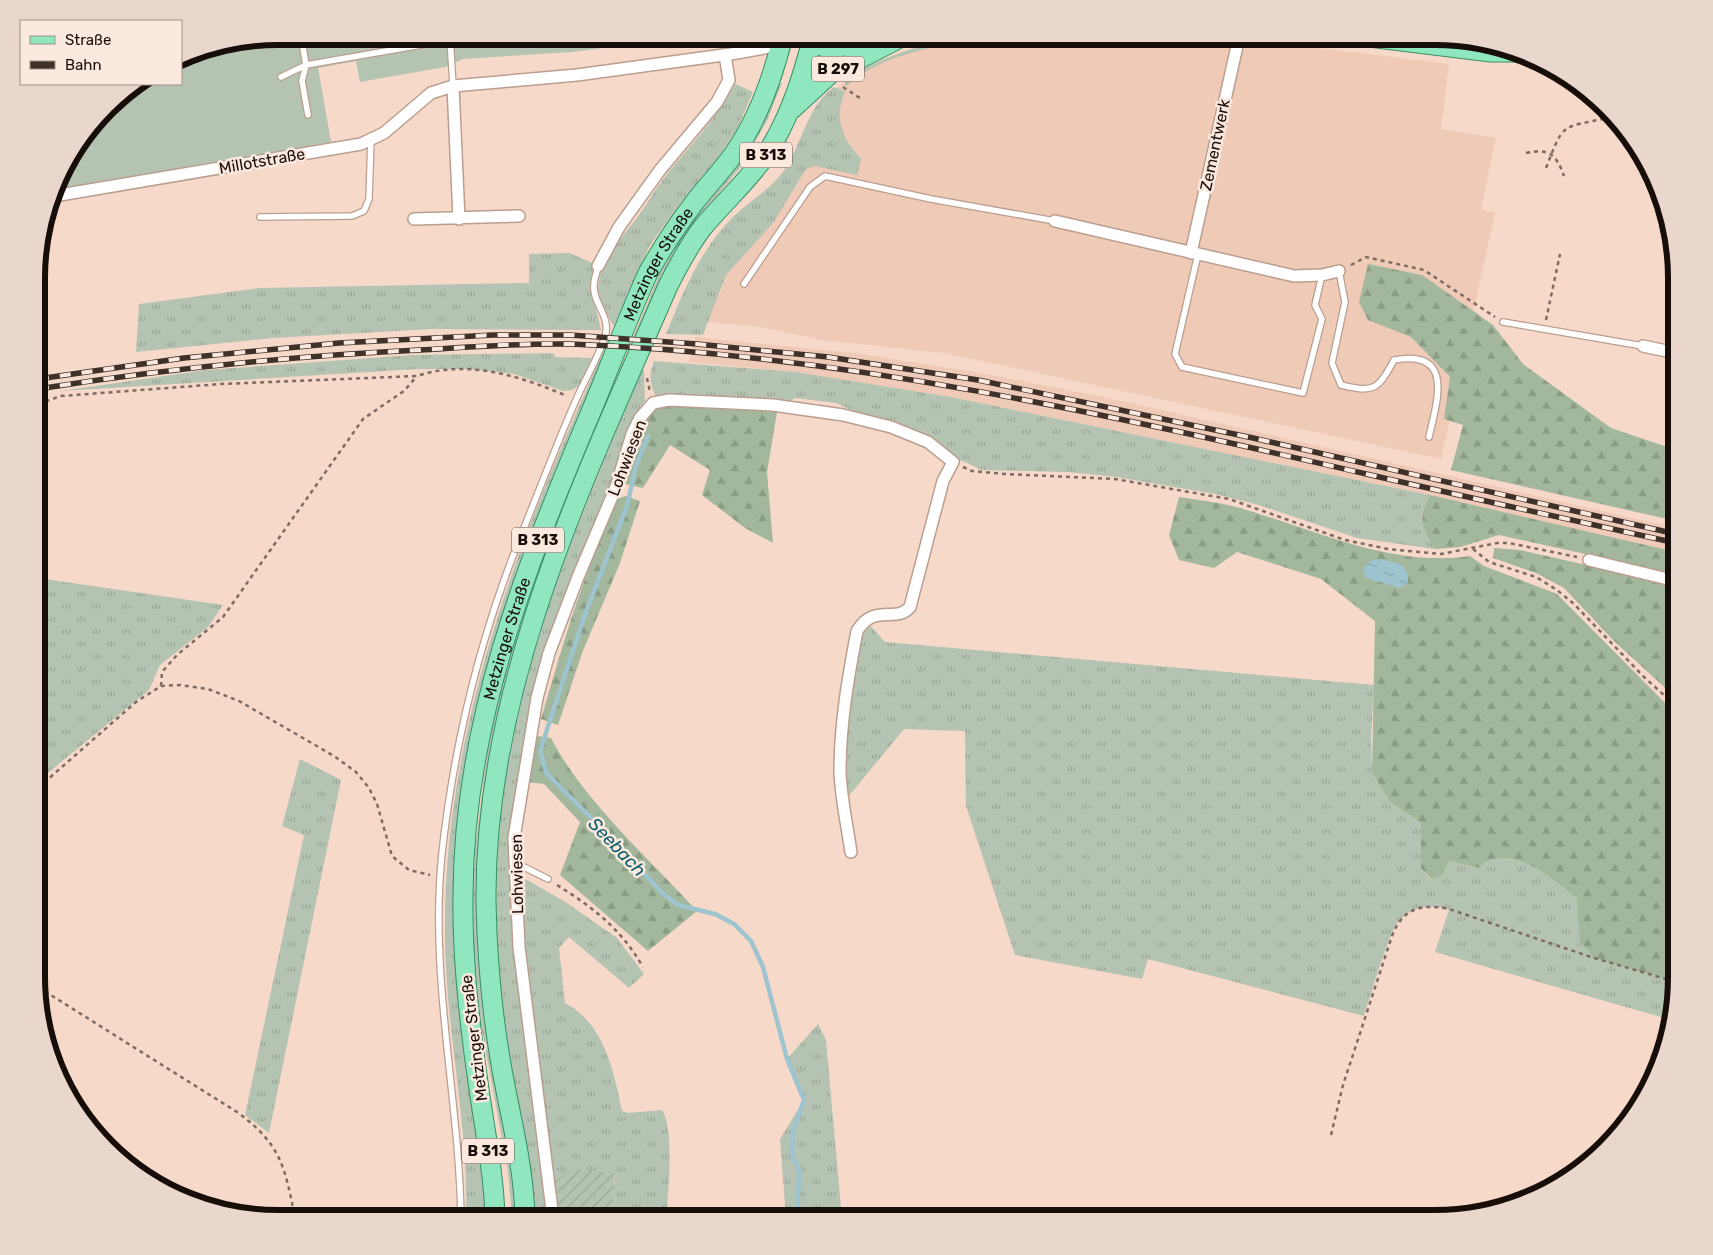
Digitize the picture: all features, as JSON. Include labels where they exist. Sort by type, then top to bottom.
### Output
[{"type":"main road","name":"Metzinger Straße","points":[[494,1210],[491,1170],[471,1036],[463,902],[470,796],[486,705],[506,632],[527,570],[648,273],[668,239],[733,156],[746,134],[767,87],[781,45]]},
{"type":"main road","name":"B 313","points":[[788,114],[818,45]]},
{"type":"main road","name":"B 297","points":[[788,114],[830,74],[890,45]]},
{"type":"main road","points":[[1434,45],[1491,52]]},
{"type":"main road","name":"Metzinger Straße","points":[[524,1210],[522,1175],[493,1015],[486,899],[492,806],[501,749],[518,670],[559,549],[668,286],[680,262],[703,227],[765,157],[788,114]]},
{"type":"street","name":"Millotstraße","points":[[60,195],[360,144],[384,133],[431,93],[453,86],[577,75],[725,55],[766,45]]},
{"type":"street","name":"Zementwerk","points":[[1195,254],[1237,45]]},
{"type":"street","name":"Metzinger Straße","points":[[598,266],[619,227],[660,170],[717,102],[729,80],[725,55]]},
{"type":"street","points":[[453,86],[459,219]]},
{"type":"street","points":[[414,219],[519,216]]},
{"type":"street","points":[[1055,221],[1294,276],[1322,275],[1338,272]]},
{"type":"street","points":[[1643,346],[1668,351]]},
{"type":"street","name":"Lohwiesen","points":[[552,1210],[520,947],[514,838],[537,698],[549,653],[578,577],[616,487],[632,434],[640,418],[653,403],[669,400],[773,405],[843,415],[891,427],[928,442],[953,462]]},
{"type":"street","points":[[851,852],[840,774],[842,716],[857,631],[865,620],[873,615],[904,612],[910,606],[943,481],[953,462]]},
{"type":"street","points":[[1589,560],[1668,579]]},
{"type":"lane","points":[[303,45],[306,65],[302,81],[308,115]]},
{"type":"lane","points":[[281,77],[306,65],[413,45]]},
{"type":"lane","points":[[450,45],[453,86]]},
{"type":"lane","points":[[260,217],[352,216],[364,211],[369,199],[371,139]]},
{"type":"lane","points":[[744,284],[810,187],[825,176],[931,199],[1055,221]]},
{"type":"lane","points":[[1195,254],[1174,354],[1182,367],[1303,393],[1322,319],[1315,305],[1322,275]]},
{"type":"lane","name":"Metzinger Straße","points":[[461,1210],[457,1144],[437,928],[440,877],[451,792],[478,667],[497,602],[576,400],[606,332],[605,318],[593,287],[598,266]]},
{"type":"lane","points":[[1338,272],[1345,302],[1332,363],[1340,386],[1364,391],[1383,381],[1394,360],[1411,356],[1430,365],[1439,378],[1438,396],[1429,437]]},
{"type":"lane","points":[[1503,322],[1643,346]]},
{"type":"lane","points":[[514,862],[548,879]]},
{"type":"path","points":[[830,74],[835,82],[863,100]]},
{"type":"path","points":[[1546,168],[1560,132],[1571,126],[1605,119]]},
{"type":"path","points":[[1526,153],[1540,150],[1552,154],[1560,164],[1564,176]]},
{"type":"path","points":[[1544,329],[1560,254]]},
{"type":"path","points":[[1338,272],[1366,257],[1424,270],[1503,322]]},
{"type":"path","points":[[45,334],[46,339]]},
{"type":"path","points":[[45,402],[61,396],[221,384],[417,376],[430,372],[492,371],[514,375],[576,400]]},
{"type":"path","points":[[161,686],[162,672],[177,655],[223,617],[363,418],[404,391],[417,376]]},
{"type":"path","points":[[647,377],[653,403]]},
{"type":"path","points":[[953,462],[972,471],[1115,479],[1229,499],[1345,540],[1388,549],[1441,554],[1497,543],[1509,543],[1589,560]]},
{"type":"path","points":[[1473,549],[1489,562],[1536,577],[1557,590],[1574,604],[1644,677],[1668,699]]},
{"type":"path","points":[[45,782],[136,702],[161,686],[180,685],[208,689],[239,701],[334,756],[356,772],[369,788],[377,804],[392,856],[408,870],[440,877]]},
{"type":"path","points":[[548,879],[582,901],[607,921],[629,943],[643,967]]},
{"type":"path","points":[[1331,1135],[1343,1085],[1397,922],[1415,909],[1438,906],[1449,909],[1594,958],[1668,980]]},
{"type":"path","points":[[45,991],[237,1112],[260,1130],[268,1138],[280,1158],[293,1210]]},
{"type":"shaded area","points":[[936,45],[1294,45],[1449,64],[1441,129],[1496,138],[1481,209],[1495,213],[1441,459],[944,353],[822,340],[761,327],[707,322],[724,273],[786,196],[825,99],[855,72],[922,47]]},
{"type":"shaded area","points":[[695,337],[854,353],[982,373],[1118,400],[1668,526],[1668,550],[1430,495],[951,397],[796,372],[689,362]]},
{"type":"green space","points":[[263,45],[629,45],[572,52],[463,59],[445,67],[360,82],[356,61],[318,68],[331,142],[63,190],[76,162],[93,136],[113,113],[136,93],[148,85],[182,85],[182,66],[203,57],[233,49]]},
{"type":"green space","points":[[926,45],[950,45],[886,61],[865,72],[846,86],[844,79],[880,61]]},
{"type":"green space","points":[[778,82],[782,83],[767,121],[742,165],[687,233],[540,574],[478,898],[479,962],[483,1011],[514,1194],[515,1210],[511,1210],[508,1171],[481,1025],[474,951],[473,894],[475,849],[488,746],[502,682],[537,572],[659,275],[685,231],[739,162]]},
{"type":"green space","points":[[735,84],[753,92],[737,129],[716,161],[680,203],[650,245],[614,326],[603,307],[598,293],[600,278],[607,259],[617,242],[640,214],[664,178],[728,97]]},
{"type":"green space","points":[[834,87],[845,91],[840,111],[841,127],[854,151],[861,159],[857,175],[815,166],[806,169],[773,223],[726,275],[703,335],[666,334],[693,272],[711,244],[732,218],[780,176],[791,159],[806,125],[818,104]]},
{"type":"green space","points":[[569,253],[595,264],[591,288],[601,330],[432,329],[273,338],[136,352],[139,304],[260,288],[529,283],[529,254]]},
{"type":"green space","points":[[1368,264],[1422,275],[1493,325],[1523,364],[1611,428],[1668,447],[1668,519],[1451,470],[1463,425],[1444,419],[1450,377],[1411,337],[1368,320],[1359,302]]},
{"type":"green space","points":[[553,353],[555,357],[592,358],[579,386],[572,390],[563,391],[514,374],[470,369],[418,369],[61,391],[206,370],[413,355]]},
{"type":"green space","points":[[600,359],[604,359],[536,520],[499,626],[477,709],[458,828],[475,1117],[486,1210],[466,1210],[464,1147],[449,1005],[445,934],[448,859],[457,784],[472,711],[491,639],[514,567],[570,427]]},
{"type":"green space","points":[[654,361],[796,372],[951,397],[1430,495],[1422,517],[1424,528],[1435,549],[1357,538],[1259,505],[1215,494],[1116,477],[1067,472],[982,470],[836,403],[796,398],[783,403],[656,396],[650,379]]},
{"type":"green space","points":[[642,370],[644,370],[645,401],[640,407],[614,481],[564,606],[511,835],[548,1210],[535,1210],[531,1171],[503,1022],[496,915],[498,847],[505,779],[526,679],[550,600],[594,484]]},
{"type":"green space","points":[[684,405],[730,406],[777,412],[767,472],[773,543],[745,528],[702,495],[710,470],[670,445],[643,488],[624,484],[623,481],[631,452],[639,430],[649,413],[656,408]]},
{"type":"green space","points":[[1430,495],[1668,550],[1668,572],[1499,535],[1460,547],[1435,549],[1424,529],[1422,517]]},
{"type":"green space","points":[[626,496],[640,501],[620,563],[582,653],[558,725],[541,719],[565,638],[585,578],[611,513],[619,498]]},
{"type":"green space","points":[[1179,497],[1215,502],[1351,544],[1380,551],[1440,558],[1470,556],[1484,566],[1557,594],[1668,706],[1668,980],[1594,958],[1580,941],[1577,899],[1548,876],[1526,863],[1502,858],[1484,863],[1478,868],[1449,861],[1442,876],[1431,879],[1421,868],[1421,823],[1390,802],[1372,773],[1375,621],[1321,579],[1237,552],[1214,568],[1179,560],[1169,535]]},
{"type":"green space","points":[[1494,548],[1520,550],[1668,583],[1668,690],[1614,641],[1564,588],[1536,573],[1493,558]]},
{"type":"green space","points":[[45,579],[223,605],[208,627],[160,665],[149,690],[45,775]]},
{"type":"green space","points":[[865,620],[885,642],[1374,685],[1371,738],[1372,773],[1390,802],[1421,823],[1421,868],[1430,879],[1442,876],[1449,861],[1477,868],[1489,861],[1502,858],[1514,859],[1537,869],[1577,899],[1580,917],[1594,958],[1668,980],[1665,1018],[1435,952],[1449,910],[1435,907],[1416,909],[1410,912],[1395,927],[1385,951],[1364,1016],[1148,959],[1142,979],[1015,955],[966,806],[965,731],[904,729],[843,803],[841,743]]},
{"type":"green space","points":[[537,736],[551,738],[564,761],[599,806],[638,850],[697,911],[648,951],[560,875],[580,822],[544,784],[528,782]]},
{"type":"green space","points":[[300,759],[341,780],[269,1133],[245,1115],[304,835],[282,826]]},
{"type":"green space","points":[[519,879],[527,880],[564,901],[617,938],[644,974],[629,988],[569,937],[559,948],[565,1003],[589,1023],[598,1036],[611,1065],[622,1111],[628,1113],[662,1110],[666,1119],[670,1146],[667,1210],[613,1210],[615,1174],[554,1183],[524,953]]},
{"type":"green space","points":[[818,1024],[826,1040],[841,1210],[785,1210],[780,1139],[804,1100],[787,1059]]},
{"type":"green space","points":[[570,1169],[615,1173],[613,1210],[556,1210],[554,1183]]},
{"type":"water","points":[[1381,559],[1403,565],[1408,575],[1408,583],[1400,588],[1366,578],[1363,569],[1370,561]]},
{"type":"waterway","name":"Seebach","points":[[648,436],[636,466],[627,506],[584,617],[540,751],[547,774],[618,845],[662,893],[678,905],[715,914],[734,924],[751,941],[763,967],[787,1059],[804,1100],[793,1131],[792,1155],[800,1172],[797,1204],[798,1210]]},
{"type":"railway","points":[[45,378],[184,358],[339,343],[493,335],[570,335],[697,344],[828,357],[978,380],[1253,438],[1668,532]]},
{"type":"railway","points":[[45,388],[228,364],[372,353],[551,344],[672,350],[774,360],[875,374],[1076,410],[1668,541]]}]
